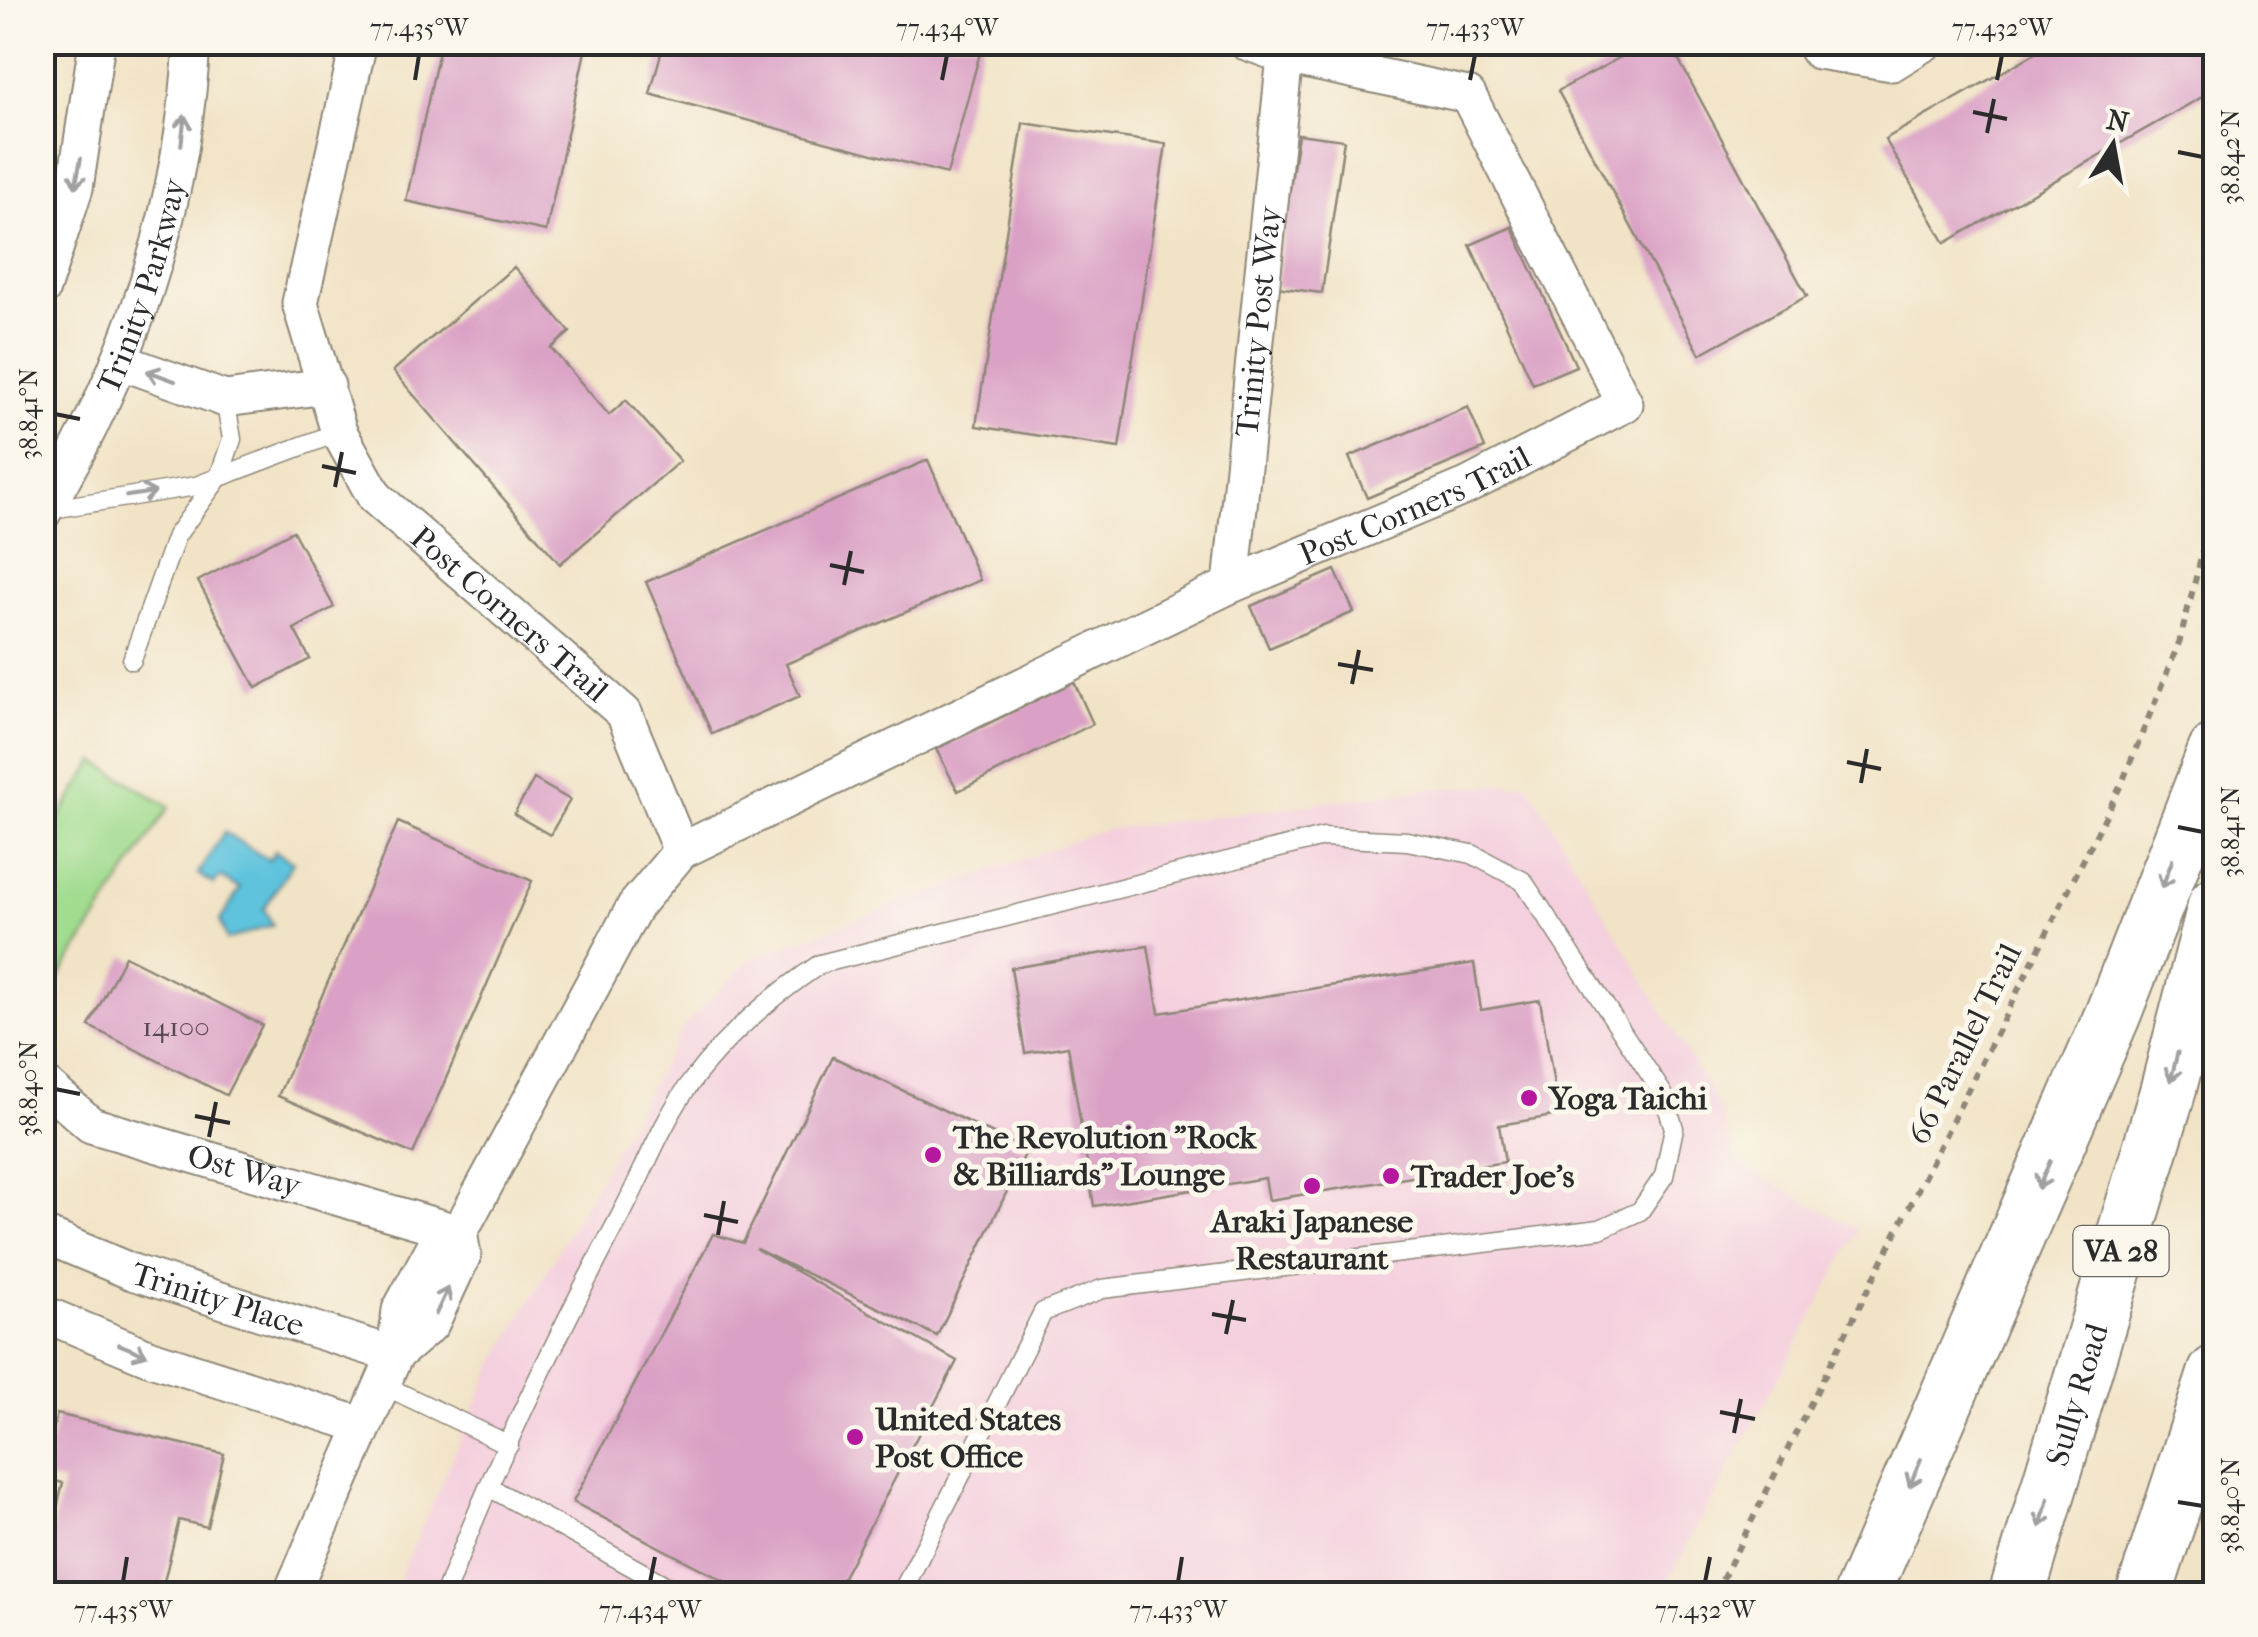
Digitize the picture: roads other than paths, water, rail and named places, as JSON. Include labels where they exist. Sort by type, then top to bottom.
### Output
[{"type":"highway","points":[[1862,1594],[2113,1014],[2216,751]]},
{"type":"highway","name":"Sully Road","points":[[2017,1594],[2162,1112],[2216,904]]},
{"type":"highway","points":[[2144,1594],[2216,1374]]},
{"type":"street","points":[[42,289],[75,188],[97,42]]},
{"type":"street","name":"Trinity Parkway","points":[[44,512],[77,455],[119,361],[155,265],[176,188],[192,42]]},
{"type":"street","name":"Post Corners Trail","points":[[359,42],[300,302],[339,432],[375,497],[624,713],[682,851]]},
{"type":"street","name":"Post Corners Trail","points":[[291,1594],[389,1370],[400,1310],[418,1271],[437,1242],[460,1233],[635,906],[682,851],[1231,585],[1467,486],[1625,404],[1468,95],[1285,56],[1246,42]]},
{"type":"street","points":[[1814,42],[1818,51],[1892,63],[1926,42]]},
{"type":"street","name":"Trinity Post Way","points":[[1231,585],[1285,56]]},
{"type":"street","points":[[119,361],[225,399],[326,386]]},
{"type":"street","name":"Ost Way","points":[[42,1082],[91,1125],[460,1233]]},
{"type":"street","name":"Trinity Place","points":[[42,1234],[389,1370]]},
{"type":"street","points":[[42,1313],[148,1356],[364,1426]]},
{"type":"lane","points":[[132,660],[176,536],[219,477],[232,439],[225,399]]},
{"type":"lane","points":[[44,512],[196,486],[339,432]]},
{"type":"lane","points":[[445,1594],[489,1487],[594,1264],[689,1085],[722,1044],[777,993],[820,964],[1322,837],[1406,842],[1472,854],[1524,881],[1663,1094],[1674,1128],[1671,1144],[1664,1176],[1640,1211],[1600,1228],[1102,1290],[1044,1312],[900,1594]]},
{"type":"lane","points":[[389,1370],[509,1446]]},
{"type":"lane","points":[[489,1487],[681,1594]]},
{"type":"water","points":[[224,832],[269,860],[275,851],[293,862],[264,909],[273,925],[227,940],[220,921],[240,889],[220,877],[214,884],[198,874]]},
{"type":"place","name":"Yoga Taichi","points":[[1529,1098]]},
{"type":"place","name":"The Revolution \"Rock & Billiards\" Lounge","points":[[933,1155]]},
{"type":"place","name":"Trader Joe's","points":[[1391,1176]]},
{"type":"place","name":"Araki Japanese Restaurant","points":[[1312,1186]]},
{"type":"place","name":"United States Post Office","points":[[855,1437]]}]
